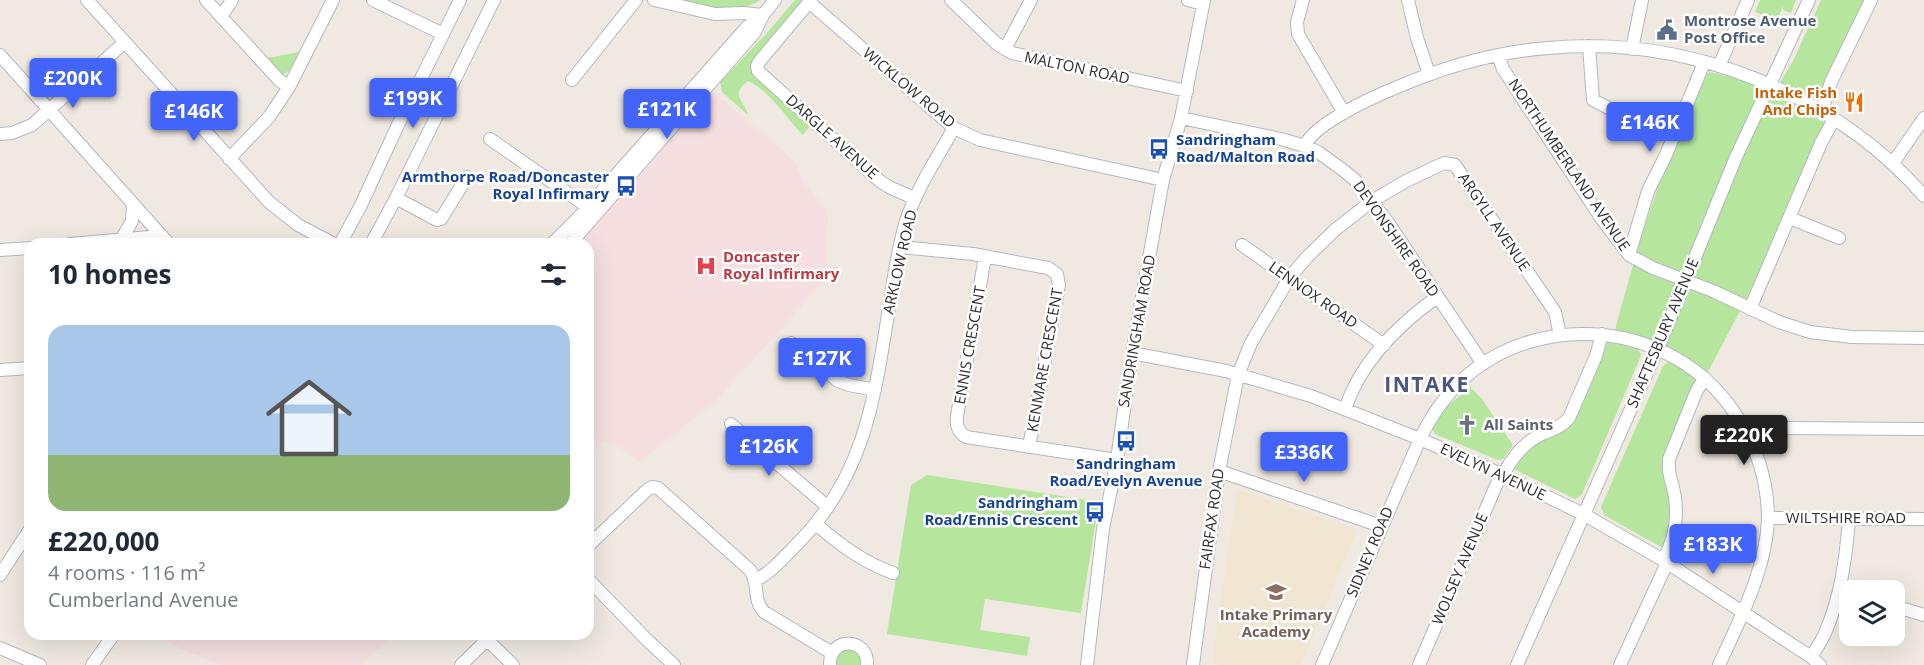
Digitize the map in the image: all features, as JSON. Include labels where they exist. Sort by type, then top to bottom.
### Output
[{"type":"street","points":[[87,0],[269,202],[298,225],[323,238]]},
{"type":"street","points":[[206,0],[279,80],[289,87]]},
{"type":"street","points":[[221,17],[232,0]]},
{"type":"street","points":[[229,159],[269,117],[289,87],[333,0]]},
{"type":"street","points":[[373,0],[443,34]]},
{"type":"street","points":[[343,238],[460,0]]},
{"type":"street","points":[[374,238],[494,0]]},
{"type":"street","points":[[572,80],[636,0]]},
{"type":"street","points":[[654,0],[715,14],[763,15]]},
{"type":"street","points":[[574,238],[593,210],[754,32],[763,15],[775,0]]},
{"type":"street","name":"MALTON ROAD","points":[[951,0],[997,44],[1019,55],[1187,91]]},
{"type":"street","points":[[1005,49],[1031,0]]},
{"type":"street","points":[[1188,0],[1203,2]]},
{"type":"street","points":[[1303,0],[1297,22],[1298,34],[1344,113]]},
{"type":"street","points":[[1408,0],[1429,74]]},
{"type":"street","points":[[1632,49],[1642,0]]},
{"type":"street","points":[[1719,66],[1748,0]]},
{"type":"street","name":"SHAFTESBURY AVENUE","points":[[1517,665],[1658,348],[1736,157],[1809,0]]},
{"type":"street","points":[[1822,111],[1831,82],[1871,0]]},
{"type":"street","name":"DARGLE AVENUE","points":[[810,1],[759,62],[758,71],[881,182],[914,198]]},
{"type":"street","name":"WICKLOW ROAD","points":[[810,1],[954,128],[980,140],[1162,180]]},
{"type":"street","name":"SANDRINGHAM ROAD","points":[[1087,665],[1103,529],[1117,460],[1132,353],[1162,180],[1181,118],[1203,2]]},
{"type":"street","points":[[0,135],[32,125],[125,42]]},
{"type":"street","points":[[1305,146],[1311,135],[1344,113],[1382,93],[1462,63],[1548,48],[1589,46],[1632,49],[1679,56],[1719,66],[1770,85],[1822,111],[1893,163],[1924,196]]},
{"type":"street","points":[[1589,46],[1593,100],[1620,114]]},
{"type":"street","points":[[0,55],[163,238]]},
{"type":"street","name":"NORTHUMBERLAND AVENUE","points":[[1498,55],[1509,78],[1601,218],[1629,255],[1779,322],[1826,335],[1884,339],[1924,338]]},
{"type":"street","points":[[1629,255],[1648,191],[1665,157],[1704,63]]},
{"type":"street","name":"DEVONSHIRE ROAD","points":[[1181,118],[1305,146],[1318,152],[1343,170],[1355,180],[1372,201],[1483,364]]},
{"type":"street","points":[[1893,163],[1924,118]]},
{"type":"street","points":[[1750,309],[1821,143],[1834,119]]},
{"type":"street","name":"ARKLOW ROAD","points":[[756,580],[776,566],[816,525],[840,490],[850,470],[866,429],[900,247],[914,198],[954,128]]},
{"type":"street","points":[[490,139],[593,210]]},
{"type":"street","name":"ARGYLL AVENUE","points":[[1238,375],[1251,343],[1290,277],[1307,257],[1336,229],[1372,201],[1406,181],[1444,163],[1455,165],[1555,312],[1560,335]]},
{"type":"street","points":[[396,198],[438,220],[441,219],[467,177]]},
{"type":"street","points":[[122,238],[132,221],[132,204]]},
{"type":"street","points":[[559,238],[593,210]]},
{"type":"street","points":[[1790,218],[1839,238]]},
{"type":"street","name":"LENNOX ROAD","points":[[1242,245],[1384,345]]},
{"type":"street","name":"KENMARE CRESCENT","points":[[900,247],[985,257],[1048,268],[1056,273],[1059,285],[1029,447]]},
{"type":"street","points":[[0,250],[24,248]]},
{"type":"street","name":"ENNIS CRESCENT","points":[[959,432],[956,423],[957,416],[985,257]]},
{"type":"street","name":"KENMARE CRESCENT","points":[[1056,273],[1067,266]]},
{"type":"street","points":[[1345,409],[1360,376],[1384,345],[1415,313],[1437,297]]},
{"type":"street","name":"SIDNEY ROAD","points":[[1322,665],[1420,439],[1437,408],[1446,397],[1463,379],[1506,351],[1560,335],[1602,334],[1630,339],[1658,348],[1705,378],[1726,400],[1749,436],[1762,472],[1768,518],[1764,552],[1757,575],[1719,665]]},
{"type":"street","name":"WOLSEY AVENUE","points":[[1419,665],[1502,474],[1515,454],[1530,441],[1564,424],[1569,418],[1596,356],[1602,334]]},
{"type":"street","points":[[790,343],[838,381],[849,386],[875,390]]},
{"type":"street","name":"EVELYN AVENUE","points":[[1132,353],[1238,375],[1311,396],[1502,474],[1585,515],[1665,562],[1815,661]]},
{"type":"street","points":[[0,370],[24,368]]},
{"type":"street","name":"FAIRFAX ROAD","points":[[1193,665],[1219,471],[1238,375]]},
{"type":"street","points":[[1620,665],[1670,546],[1676,519],[1673,489],[1668,470],[1669,459],[1697,390],[1705,378]]},
{"type":"street","points":[[730,424],[828,507]]},
{"type":"street","points":[[1749,436],[1771,428],[1924,429]]},
{"type":"street","points":[[947,440],[959,432],[966,437],[1117,460]]},
{"type":"street","points":[[1219,471],[1381,526]]},
{"type":"street","points":[[594,540],[647,490],[655,487],[750,570],[756,580],[757,603],[764,612],[831,659],[838,646],[856,645],[865,654],[867,665]]},
{"type":"street","name":"WILTSHIRE ROAD","points":[[1768,518],[1924,519]]},
{"type":"street","points":[[1845,580],[1849,519]]},
{"type":"street","points":[[816,525],[871,565],[892,573]]},
{"type":"street","points":[[0,574],[24,538]]},
{"type":"street","points":[[594,585],[674,665]]},
{"type":"street","points":[[1815,661],[1839,602]]},
{"type":"street","points":[[1905,609],[1924,615]]},
{"type":"street","points":[[92,665],[110,640]]},
{"type":"street","points":[[461,665],[483,640]]},
{"type":"street","points":[[491,640],[513,665]]},
{"type":"street","points":[[0,648],[40,665]]},
{"type":"shaded area","name":"Doncaster Royal Infirmary","points":[[707,87],[790,157],[804,183],[827,209],[828,215],[825,275],[822,283],[714,403],[639,461],[614,444],[604,442],[594,451],[594,238],[583,238]]},
{"type":"shaded area","name":"Intake Primary Academy","points":[[1237,490],[1357,530],[1301,665],[1219,665],[1214,663],[1213,654]]},
{"type":"shaded area","points":[[165,640],[388,640],[360,665],[220,665]]},
{"type":"green space","points":[[670,0],[760,0],[752,5],[741,7],[716,8]]},
{"type":"green space","points":[[795,0],[807,0],[752,67],[811,125],[803,135],[771,98],[756,85],[748,81],[739,90],[739,98],[748,115],[722,92],[720,82]]},
{"type":"green space","points":[[1760,0],[1796,0],[1791,13],[1783,10],[1783,6],[1777,21],[1755,12]]},
{"type":"green space","points":[[1821,0],[1866,0],[1823,93],[1813,99],[1782,87],[1781,81],[1793,61]]},
{"type":"green space","points":[[299,52],[291,69],[283,74],[267,58]]},
{"type":"green space","points":[[1708,73],[1752,82],[1824,122],[1769,255],[1708,372],[1664,346],[1615,330],[1643,231],[1666,166],[1692,104]]},
{"type":"green space","points":[[1607,342],[1637,348],[1641,354],[1582,494],[1575,499],[1514,469],[1513,465],[1522,452],[1562,428]]},
{"type":"green space","points":[[1672,362],[1694,377],[1696,382],[1665,458],[1673,506],[1666,545],[1661,547],[1604,515],[1601,507],[1663,366]]},
{"type":"green space","points":[[1470,387],[1482,399],[1513,445],[1503,459],[1498,460],[1435,434],[1432,429],[1443,410]]},
{"type":"green space","points":[[927,475],[1099,502],[1081,613],[985,599],[980,630],[1030,637],[1027,656],[887,634],[911,485]]},
{"type":"green space","points":[[847,647],[860,653],[862,665],[835,665],[836,655]]},
{"type":"place","name":"Montrose Avenue Post Office","points":[[1667,30]]},
{"type":"place","name":"Intake Fish And Chips","points":[[1854,102]]},
{"type":"place","name":"Sandringham Road/Malton Road","points":[[1159,149]]},
{"type":"place","name":"Armthorpe Road/Doncaster Royal Infirmary","points":[[626,186]]},
{"type":"place","name":"Doncaster Royal Infirmary","points":[[706,266]]},
{"type":"place","name":"All Saints","points":[[1467,425]]},
{"type":"place","name":"Sandringham Road/Evelyn Avenue","points":[[1126,441]]},
{"type":"place","name":"Sandringham Road/Ennis Crescent","points":[[1095,512]]},
{"type":"place","name":"Intake Primary Academy","points":[[1276,592]]},
{"type":"district","name":"INTAKE","points":[[1427,385]]}]
